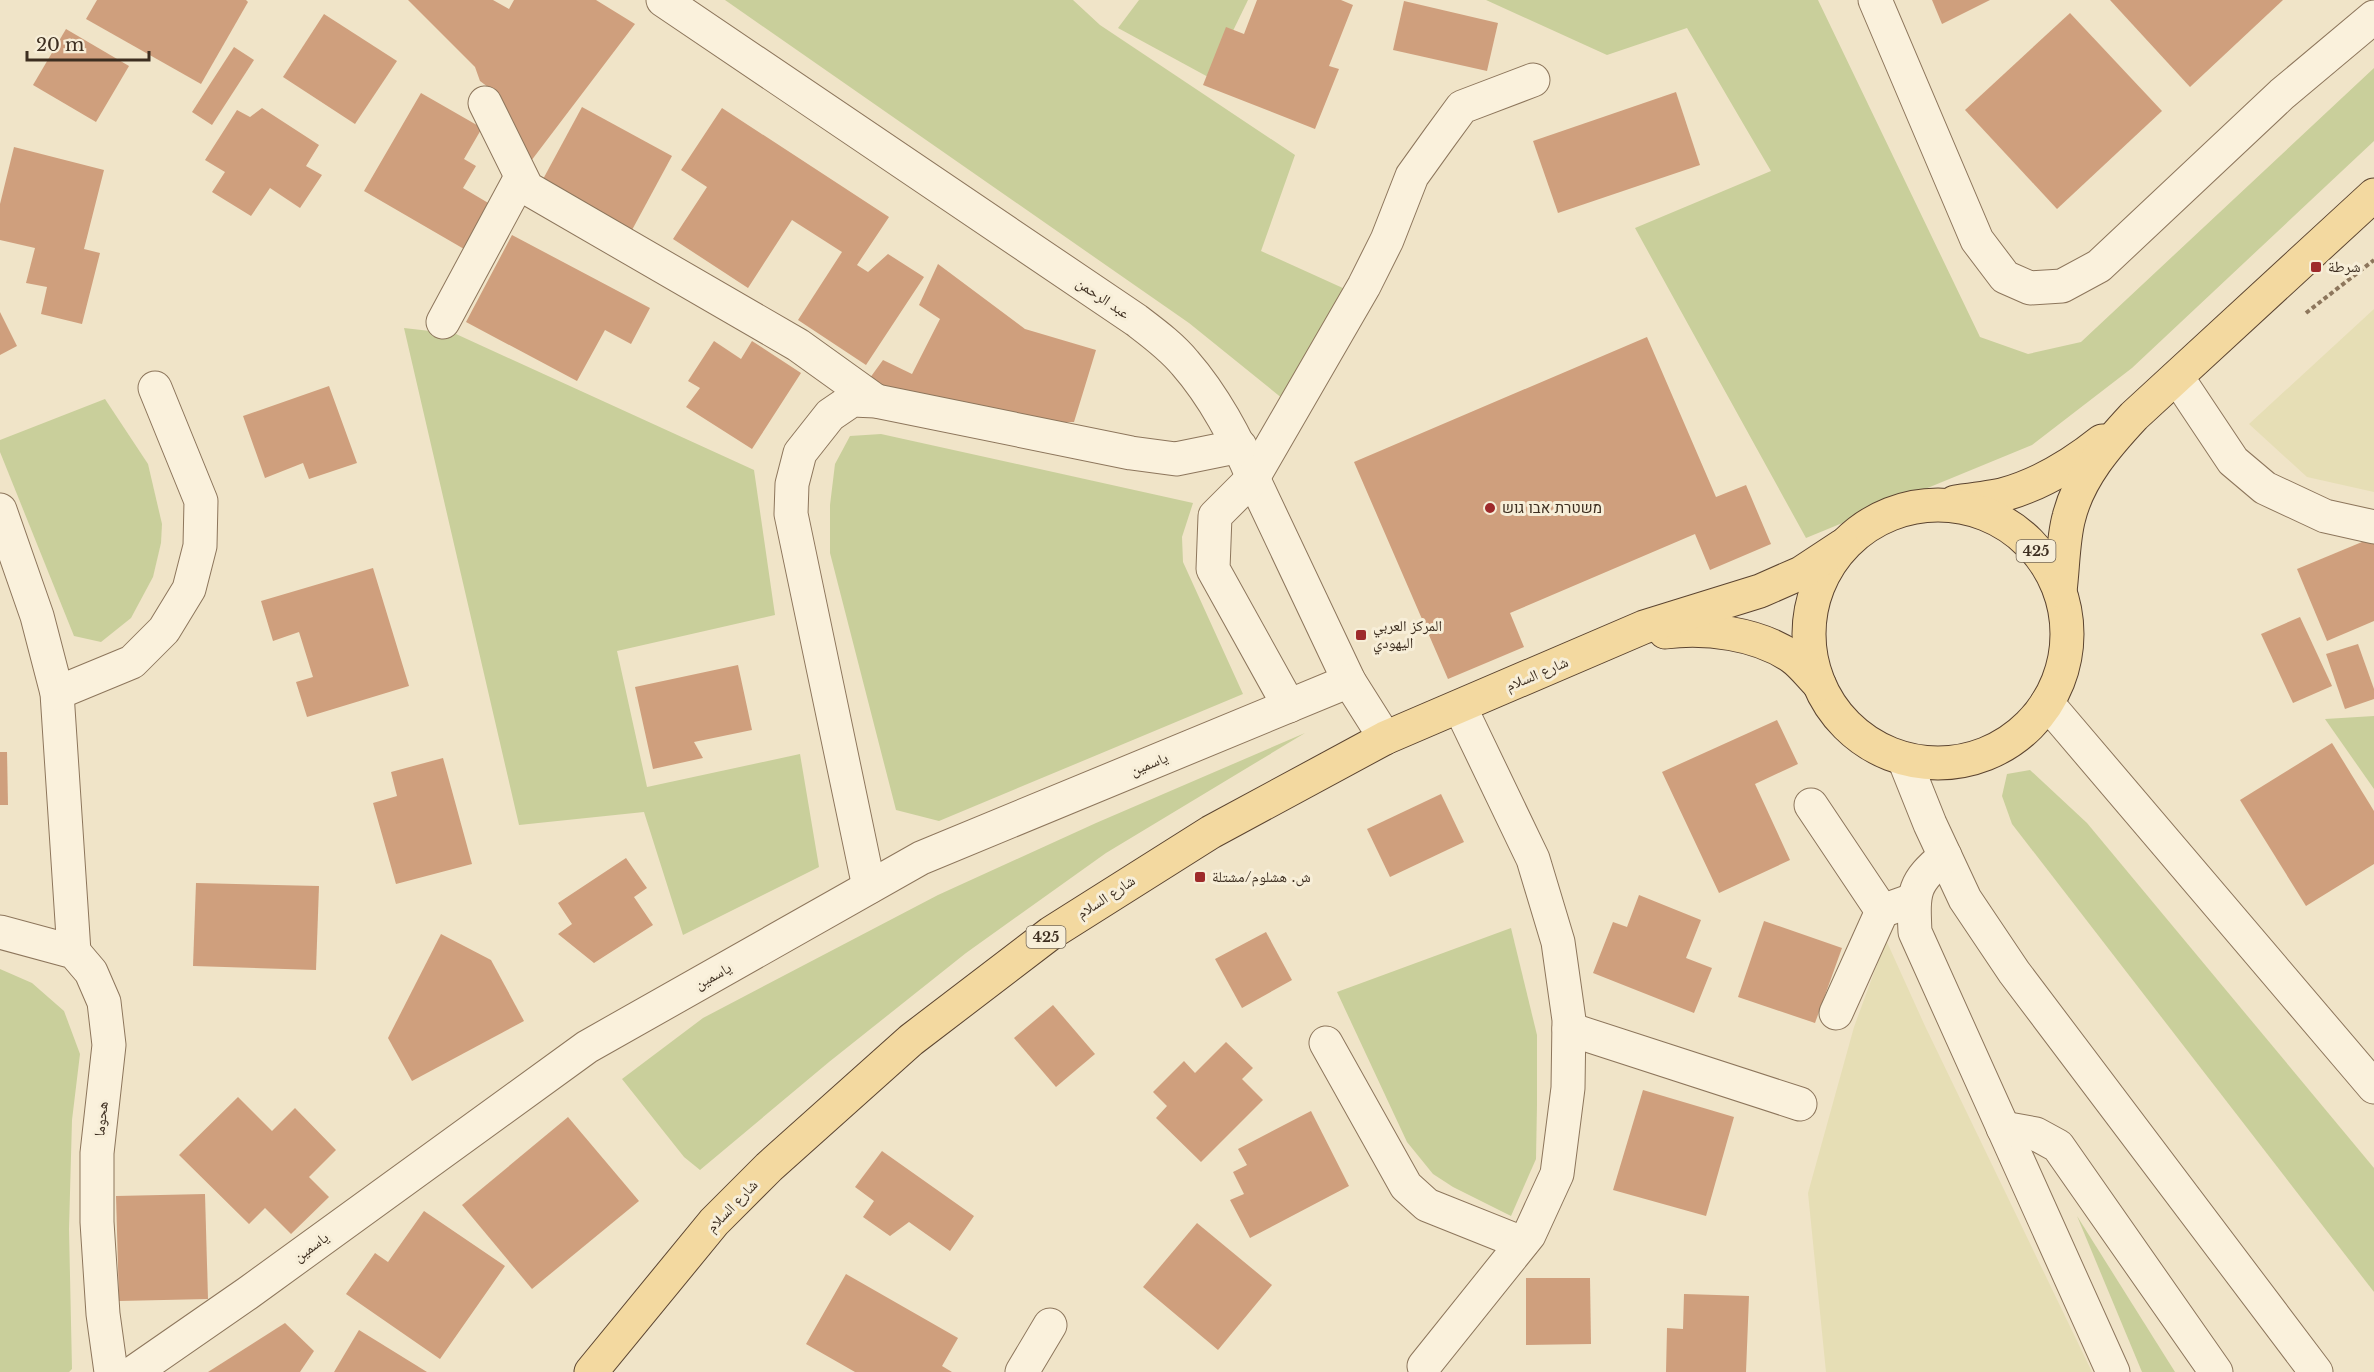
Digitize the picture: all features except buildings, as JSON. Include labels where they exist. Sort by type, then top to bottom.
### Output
[{"type":"main road","name":"425","points":[[1939,504],[1978,510],[2013,529],[2042,556],[2060,591],[2068,629],[2064,667],[2047,703],[2020,734],[1985,754],[1945,763],[1905,759],[1869,743],[1839,717],[1818,684],[1809,646],[1810,610],[1822,576],[1842,546],[1870,524],[1903,509],[2002,495],[2045,479],[2079,459],[2134,416],[2374,195]]},
{"type":"main road","name":"425","points":[[2060,591],[2069,517],[2083,482],[2105,448],[2134,416]]},
{"type":"main road","name":"شارع السلام","points":[[591,1372],[714,1222],[769,1167],[911,1040],[1051,933],[1210,832],[1385,738],[1675,616],[1723,604],[1760,591],[1801,573],[1842,546]]},
{"type":"main road","name":"شارع السلام","points":[[1605,645],[1639,635],[1678,630],[1741,636],[1773,646],[1794,658],[1818,684]]},
{"type":"street","name":"عبد الرحمن","points":[[663,0],[1136,320],[1164,342],[1186,364],[1240,446],[1349,681],[1385,738]]},
{"type":"street","points":[[1875,0],[1977,240],[2005,277],[2030,288],[2062,286],[2099,266],[2282,94],[2374,17]]},
{"type":"street","points":[[1288,706],[1213,569],[1215,516],[1253,478],[1364,286],[1387,240],[1412,176],[1426,156],[1462,107],[1533,80]]},
{"type":"street","points":[[485,103],[527,188],[798,345],[876,401]]},
{"type":"street","points":[[443,321],[521,177]]},
{"type":"street","points":[[2177,377],[2233,462],[2265,488],[2325,516],[2374,527]]},
{"type":"street","points":[[57,693],[132,662],[164,630],[189,590],[200,546],[201,501],[155,388]]},
{"type":"street","points":[[869,887],[791,513],[792,484],[800,453],[830,415],[852,400],[876,401],[1131,453],[1176,459],[1240,446]]},
{"type":"street","points":[[0,510],[37,616],[57,693],[74,952],[0,932]]},
{"type":"street","name":"ياسمين","points":[[134,1372],[248,1293],[587,1047],[921,858],[1349,681]]},
{"type":"street","points":[[2047,703],[2374,1088]]},
{"type":"street","points":[[1424,1366],[1530,1235],[1557,1174],[1568,1088],[1569,1029],[1558,942],[1533,859],[1460,707]]},
{"type":"street","points":[[1905,759],[1965,899],[2014,972],[2316,1372]]},
{"type":"street","points":[[1811,805],[1882,911]]},
{"type":"street","points":[[1945,856],[1923,874],[1913,900],[1915,932],[2113,1372]]},
{"type":"street","points":[[1836,1013],[1882,911],[1913,900]]},
{"type":"street","name":"هحوما","points":[[74,952],[92,972],[104,1002],[109,1045],[97,1153],[97,1222],[103,1314],[111,1372]]},
{"type":"street","points":[[1569,1029],[1800,1104]]},
{"type":"street","points":[[1326,1043],[1406,1186],[1427,1205],[1522,1243]]},
{"type":"street","points":[[2003,1128],[2036,1134],[2058,1146],[2217,1372]]},
{"type":"street","points":[[1022,1372],[1050,1325]]},
{"type":"shaded area","points":[[2374,309],[2374,492],[2307,477],[2249,424]]},
{"type":"shaded area","points":[[1886,940],[1925,1026],[2092,1372],[1826,1372],[1808,1193],[1854,1027]]},
{"type":"green space","points":[[725,0],[1073,0],[1100,25],[1295,155],[1261,251],[1345,289],[1293,407],[1189,323]]},
{"type":"green space","points":[[1139,0],[1248,0],[1210,78],[1118,28]]},
{"type":"green space","points":[[1486,0],[1818,0],[1980,337],[2028,354],[2081,342],[2374,68],[2374,141],[2132,368],[2032,445],[1806,538],[1635,228],[1771,171],[1687,28],[1607,55]]},
{"type":"green space","points":[[404,328],[456,334],[754,470],[775,615],[617,651],[647,787],[800,754],[819,867],[683,935],[644,812],[519,825]]},
{"type":"green space","points":[[105,399],[148,464],[162,524],[161,543],[153,577],[131,618],[101,642],[74,636],[0,452],[0,440]]},
{"type":"green space","points":[[881,434],[1193,503],[1182,537],[1183,562],[1243,694],[939,821],[896,810],[830,553],[830,505],[835,464],[850,436]]},
{"type":"green space","points":[[2374,716],[2374,789],[2325,719]]},
{"type":"green space","points":[[1305,733],[1106,853],[966,953],[829,1062],[700,1170],[684,1157],[622,1079],[703,1018],[938,895],[1096,823]]},
{"type":"green space","points":[[2030,770],[2087,823],[2374,1168],[2374,1292],[2012,824],[2002,796],[2007,774]]},
{"type":"green space","points":[[1511,928],[1537,1035],[1537,1105],[1536,1159],[1511,1216],[1453,1187],[1433,1174],[1407,1142],[1337,992]]},
{"type":"green space","points":[[0,969],[32,983],[64,1011],[80,1054],[72,1120],[69,1229],[72,1369],[69,1372],[0,1372]]},
{"type":"green space","points":[[2077,1216],[2175,1372],[2142,1372]]},
{"type":"place","name":"شرطة","points":[[2316,267]]},
{"type":"place","name":"משטרת אבו גוש","points":[[1490,508]]},
{"type":"place","name":"المركز العربي اليهودي","points":[[1361,635]]},
{"type":"place","name":"ش. هشلوم/مشتلة","points":[[1200,877]]}]
